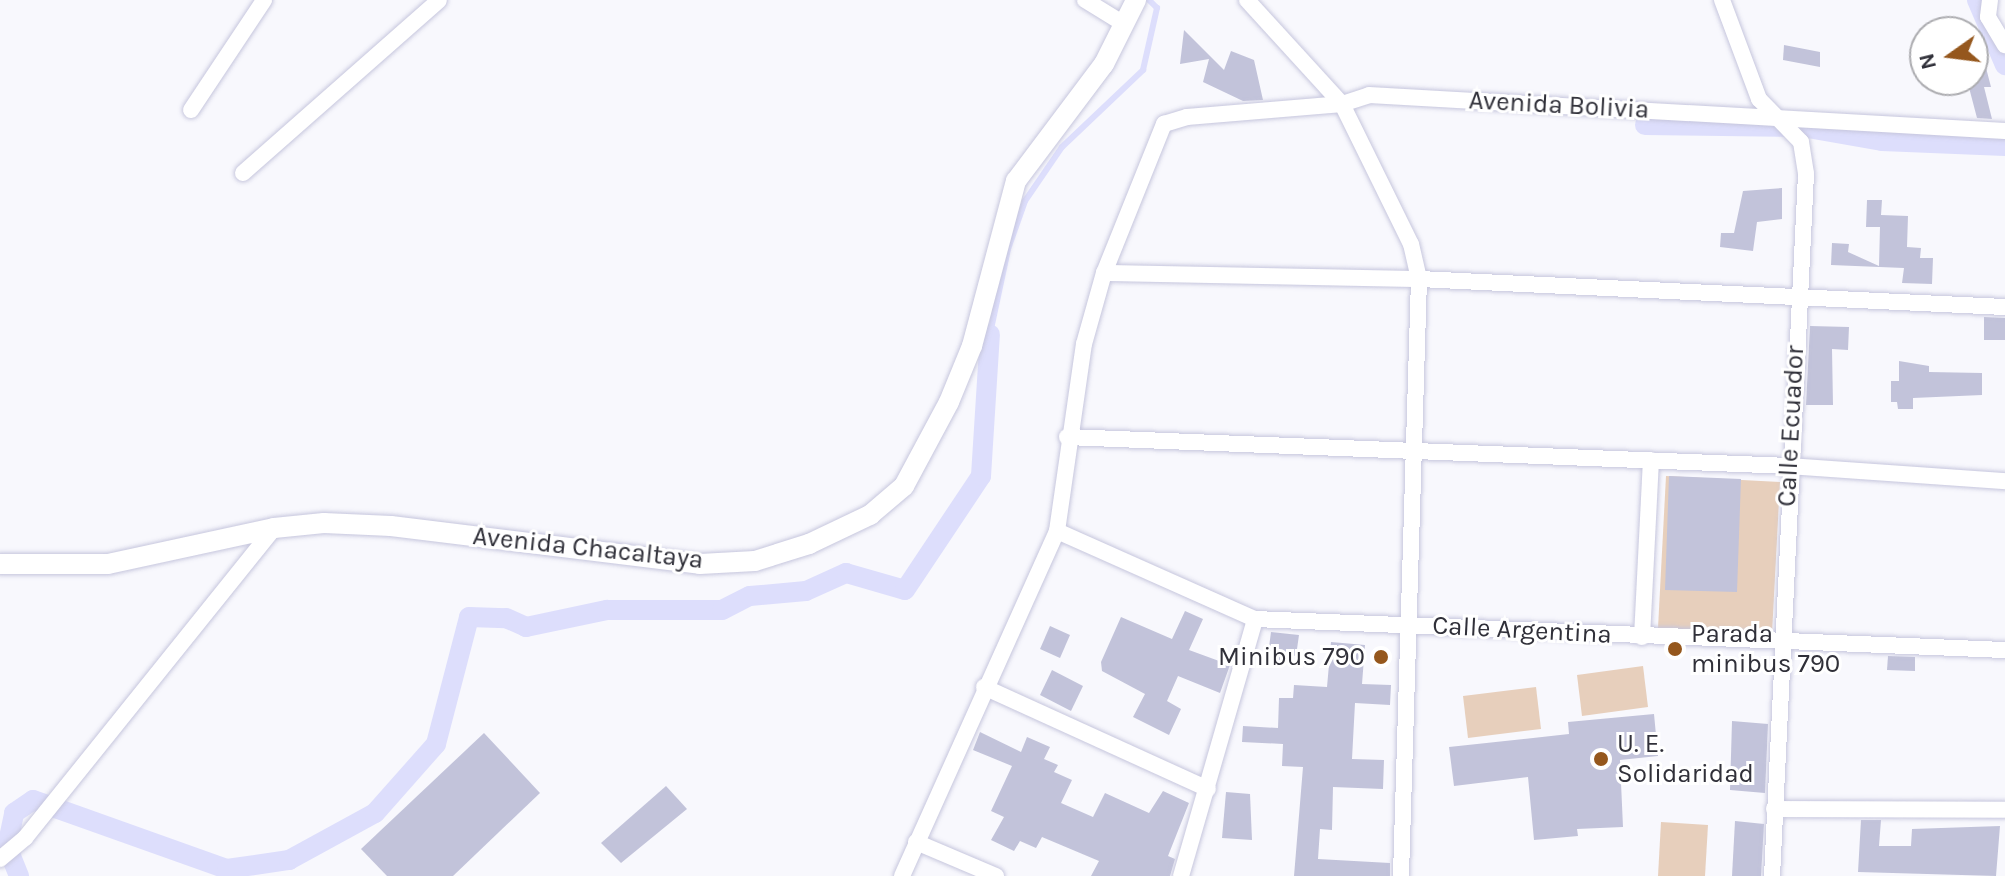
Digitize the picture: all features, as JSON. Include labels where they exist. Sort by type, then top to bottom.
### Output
[{"type":"street","points":[[191,110],[264,0]]},
{"type":"street","points":[[243,173],[439,0]]},
{"type":"street","points":[[1085,0],[1124,24]]},
{"type":"street","name":"Avenida Chacaltaya","points":[[0,564],[108,564],[274,528],[391,526],[700,564],[755,561],[809,544],[870,515],[904,486],[949,402],[972,346],[1016,181],[1104,64],[1136,0]]},
{"type":"street","points":[[1247,0],[1342,104],[1411,244],[1419,279],[1401,876]]},
{"type":"street","name":"Calle Ecuador","points":[[1722,0],[1759,99],[1801,142],[1806,174],[1796,298],[1772,876]]},
{"type":"street","points":[[1990,0],[1988,17],[2005,45]]},
{"type":"street","name":"Avenida Bolivia","points":[[1104,273],[1164,124],[1187,117],[1342,104],[1369,95],[2005,131]]},
{"type":"street","points":[[902,876],[984,687],[1057,531],[1067,437],[1084,344],[1104,273],[1419,279],[2005,307]]},
{"type":"street","points":[[1067,437],[1789,466],[2005,481]]},
{"type":"street","points":[[1642,637],[1651,460]]},
{"type":"street","points":[[0,859],[25,838],[274,528]]},
{"type":"street","name":"Calle Argentina","points":[[1057,531],[1255,619],[1410,623],[1781,644],[2005,650]]},
{"type":"street","points":[[1181,876],[1255,619]]},
{"type":"street","points":[[984,687],[1208,789]]},
{"type":"street","points":[[1774,809],[2005,810]]},
{"type":"street","points":[[916,842],[996,876]]},
{"type":"shaded area","points":[[1666,476],[1780,482],[1772,634],[1658,628]]},
{"type":"shaded area","points":[[1643,666],[1648,707],[1582,716],[1577,675]]},
{"type":"shaded area","points":[[1536,687],[1541,729],[1468,738],[1463,696]]},
{"type":"shaded area","points":[[1661,822],[1708,825],[1705,876],[1658,876]]},
{"type":"building","points":[[1184,30],[1224,70],[1231,51],[1254,60],[1263,100],[1243,101],[1203,82],[1209,59],[1180,64]]},
{"type":"building","points":[[1784,45],[1820,52],[1820,67],[1783,60]]},
{"type":"building","points":[[1971,96],[1986,96],[1992,119],[1977,118]]},
{"type":"building","points":[[1782,188],[1782,219],[1757,222],[1753,251],[1720,247],[1721,233],[1734,233],[1743,191]]},
{"type":"building","points":[[1867,200],[1882,200],[1881,215],[1908,216],[1907,247],[1921,248],[1920,258],[1933,258],[1932,284],[1902,283],[1904,268],[1831,265],[1832,243],[1849,244],[1848,252],[1879,266],[1880,227],[1866,227]]},
{"type":"building","points":[[1984,317],[2005,318],[2005,340],[1984,340]]},
{"type":"building","points":[[1810,326],[1849,327],[1848,350],[1832,349],[1833,405],[1806,405]]},
{"type":"building","points":[[1899,361],[1929,366],[1929,372],[1982,373],[1982,395],[1913,398],[1913,409],[1898,409],[1897,402],[1891,402],[1891,381],[1899,381]]},
{"type":"building","points":[[1669,476],[1741,479],[1737,592],[1665,590]]},
{"type":"building","points":[[1185,611],[1203,619],[1189,650],[1230,665],[1220,693],[1178,676],[1167,701],[1181,709],[1169,735],[1133,717],[1145,694],[1102,671],[1101,662],[1121,617],[1172,639]]},
{"type":"building","points":[[1050,626],[1070,635],[1060,658],[1040,649]]},
{"type":"building","points":[[1271,632],[1299,635],[1296,656],[1284,654],[1283,664],[1267,662]]},
{"type":"building","points":[[1331,642],[1365,645],[1362,684],[1391,685],[1390,705],[1355,703],[1352,759],[1384,760],[1383,789],[1333,787],[1332,830],[1320,829],[1318,859],[1390,863],[1390,876],[1294,876],[1303,767],[1282,766],[1283,744],[1242,742],[1243,726],[1278,728],[1279,698],[1293,698],[1294,685],[1327,687]]},
{"type":"building","points":[[1888,656],[1915,657],[1915,671],[1887,670]]},
{"type":"building","points":[[1052,670],[1083,686],[1071,711],[1040,695]]},
{"type":"building","points":[[1654,714],[1658,756],[1620,760],[1623,827],[1577,829],[1578,836],[1534,840],[1528,777],[1454,786],[1449,747],[1569,734],[1568,722]]},
{"type":"building","points":[[1732,721],[1768,724],[1765,793],[1730,790]]},
{"type":"building","points":[[980,732],[1021,752],[1027,737],[1050,747],[1044,759],[1058,765],[1054,772],[1072,780],[1061,803],[1093,817],[1105,793],[1149,813],[1163,791],[1189,803],[1168,856],[1175,859],[1170,876],[1091,876],[1099,861],[1042,837],[1036,848],[1020,841],[1014,851],[991,840],[1004,817],[991,811],[1012,766],[973,750]]},
{"type":"building","points":[[484,733],[540,793],[453,876],[387,876],[361,849]]},
{"type":"building","points":[[666,786],[687,809],[621,863],[601,843]]},
{"type":"building","points":[[1226,792],[1250,794],[1252,840],[1222,838]]},
{"type":"building","points":[[1861,820],[1881,820],[1879,846],[1911,846],[1912,829],[2000,826],[1996,876],[1858,872]]},
{"type":"building","points":[[1735,821],[1764,824],[1761,876],[1732,876]]},
{"type":"waterway","points":[[990,334],[1008,249],[1025,201],[1062,147],[1143,70],[1157,8],[1149,0]]},
{"type":"waterway","points":[[1977,0],[2005,65]]},
{"type":"waterway","points":[[1645,125],[1802,127],[1882,141],[2005,146]]},
{"type":"waterway","points":[[19,876],[7,847],[14,813],[33,800],[227,869],[289,860],[375,813],[436,744],[469,617],[506,618],[526,627],[607,610],[722,610],[750,596],[806,591],[846,573],[905,590],[981,476],[990,334]]},
{"type":"place","name":"Parada minibus 790","points":[[1675,649]]},
{"type":"place","name":"Minibus 790","points":[[1381,657]]},
{"type":"place","name":"U. E. Solidaridad","points":[[1601,759]]}]
